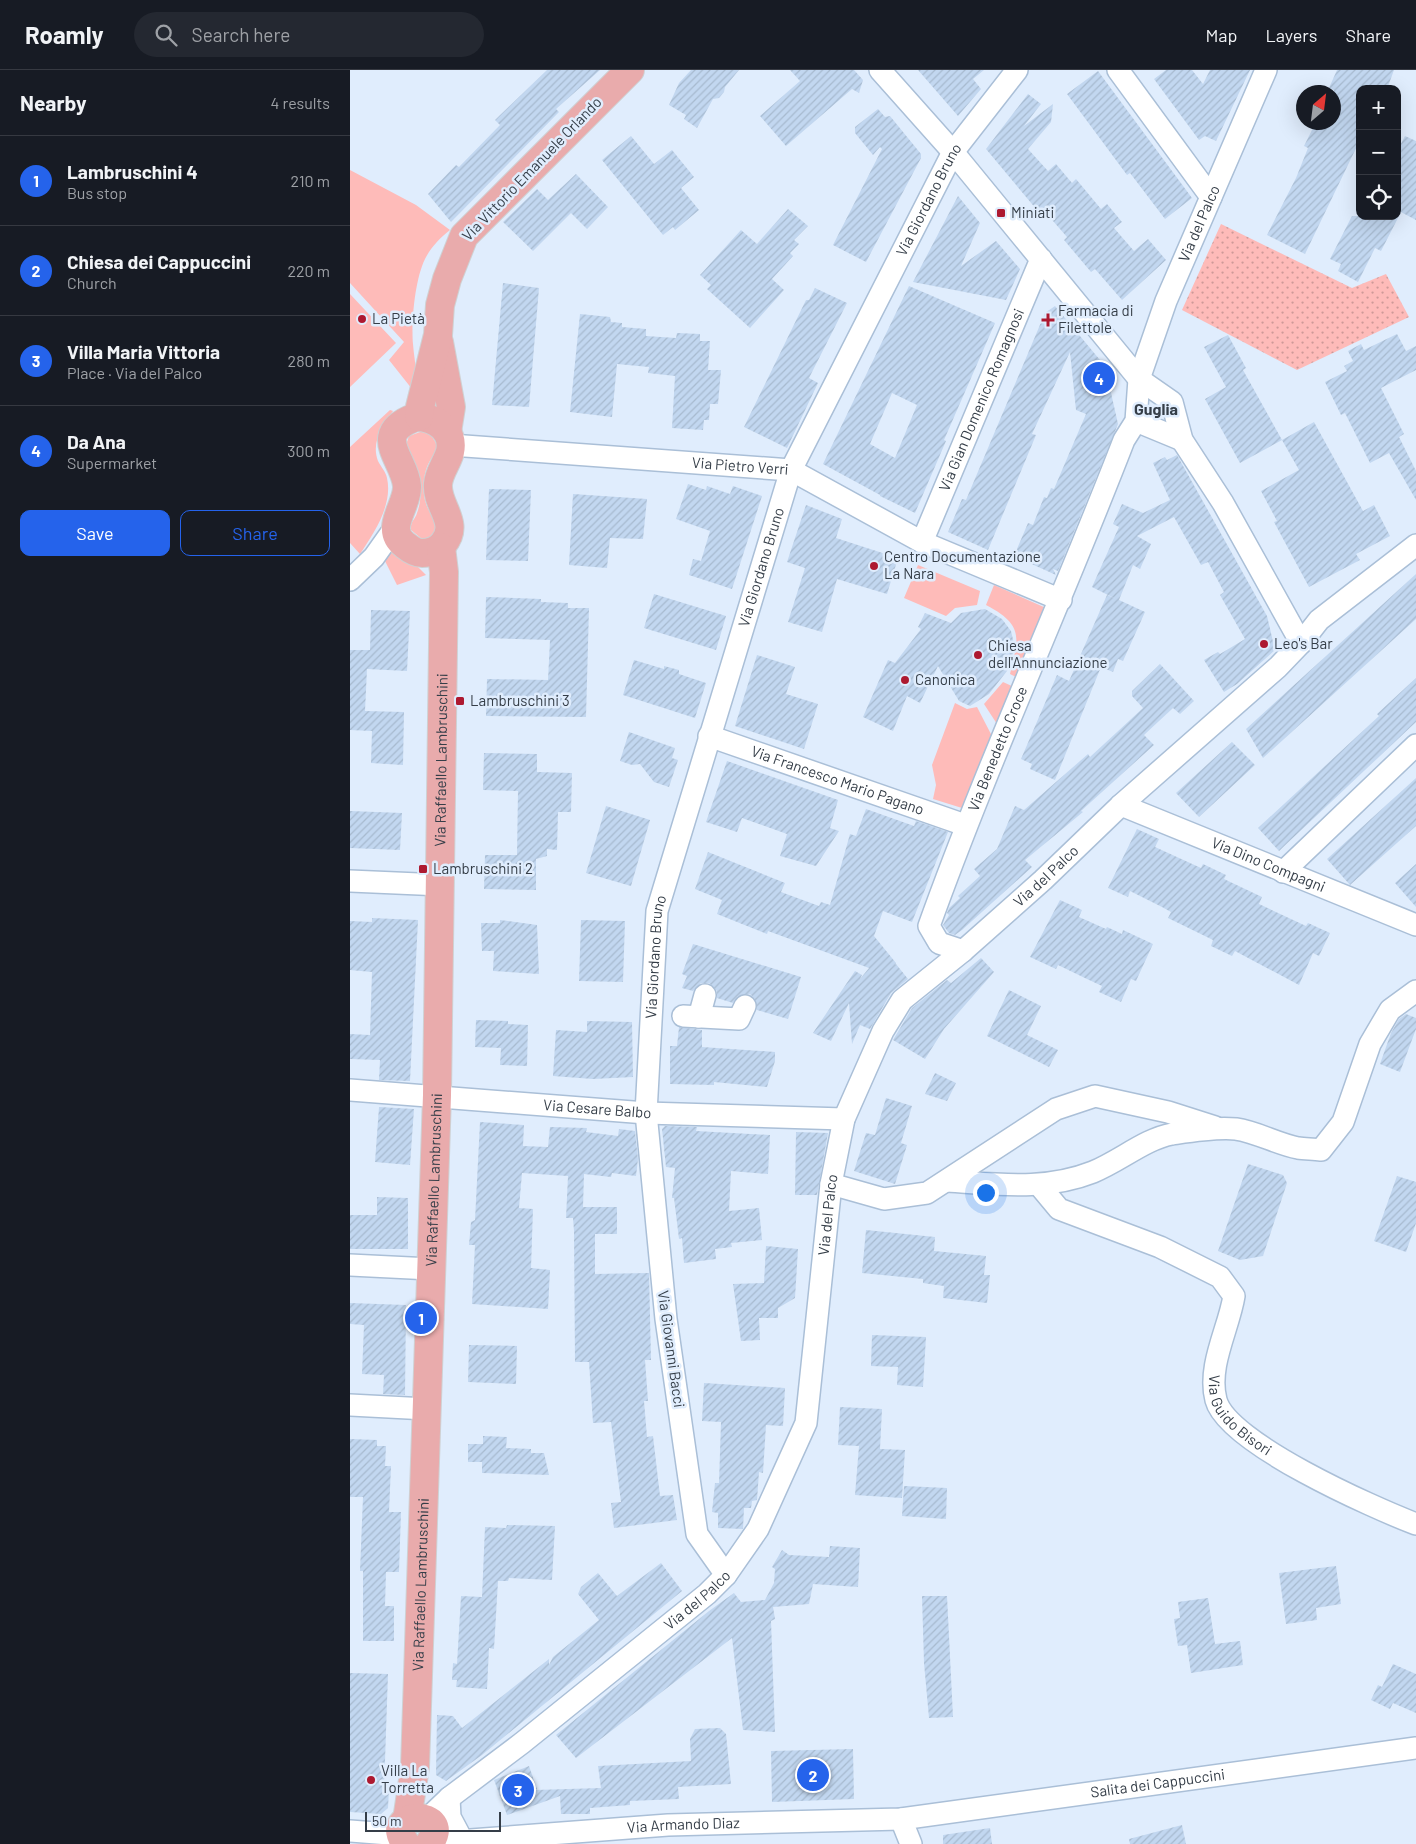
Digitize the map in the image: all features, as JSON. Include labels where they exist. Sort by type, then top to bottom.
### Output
[{"type":"main road","name":"Via Vittorio Emanuele Orlando","points":[[438,335],[440,305],[447,279],[464,236],[622,73]]},
{"type":"main road","points":[[419,417],[438,335]]},
{"type":"main road","points":[[438,335],[451,407],[450,453],[440,473],[438,484],[440,500],[450,524],[449,535],[431,550],[413,551],[402,544],[396,526],[397,516],[403,507],[406,484],[392,451],[394,435],[407,420],[419,417],[431,418],[449,438]]},
{"type":"main road","name":"Via Raffaello Lambruschini","points":[[429,1833],[415,1767],[438,1095],[442,885],[443,592],[431,550]]},
{"type":"street","points":[[880,70],[953,152],[1139,379],[1172,402],[1182,440],[1223,504],[1301,643]]},
{"type":"street","name":"Via Giordano Bruno","points":[[646,1112],[657,911],[791,470],[953,152],[1017,70]]},
{"type":"street","points":[[1118,70],[1211,197]]},
{"type":"street","name":"Via del Palco","points":[[1136,421],[1139,379],[1166,302],[1266,70]]},
{"type":"street","name":"Via Gian Domenico Romagnosi","points":[[922,542],[1041,259]]},
{"type":"street","points":[[1136,421],[1182,440]]},
{"type":"street","name":"Via Benedetto Croce","points":[[963,951],[939,943],[929,926],[965,825],[1061,600],[1124,440],[1136,421]]},
{"type":"street","name":"Via Pietro Verri","points":[[449,438],[791,470],[922,542],[1061,600]]},
{"type":"street","points":[[350,580],[374,557],[396,526]]},
{"type":"street","name":"Via del Palco","points":[[429,1833],[449,1798],[530,1736],[707,1594],[726,1575],[758,1529],[806,1423],[831,1184],[844,1120],[883,1031],[902,1000],[963,951],[1043,880],[1121,805],[1278,667],[1301,643],[1319,620],[1416,545]]},
{"type":"street","name":"Via Francesco Mario Pagano","points":[[709,736],[965,825]]},
{"type":"street","points":[[1283,872],[1416,745]]},
{"type":"street","name":"Via Dino Compagni","points":[[1121,805],[1416,925]]},
{"type":"street","points":[[350,881],[442,885]]},
{"type":"street","points":[[947,1181],[1039,1186],[1093,1172],[1127,1156],[1150,1140],[1171,1134],[1222,1129],[1238,1129],[1299,1148],[1321,1150],[1343,1122],[1370,1044],[1390,1010],[1416,991]]},
{"type":"street","points":[[706,995],[691,1017],[739,1019],[745,1006]]},
{"type":"street","name":"Via Cesare Balbo","points":[[350,1090],[438,1095],[646,1112],[844,1120]]},
{"type":"street","points":[[831,1184],[884,1200],[927,1193],[1056,1110],[1095,1096],[1168,1112],[1222,1129]]},
{"type":"street","name":"Via Giovanni Bacci","points":[[646,1112],[666,1319],[697,1534],[726,1575]]},
{"type":"street","name":"Via Guido Bisori","points":[[1039,1186],[1059,1209],[1160,1247],[1220,1277],[1234,1296],[1232,1312],[1221,1341],[1215,1382],[1216,1401],[1230,1421],[1300,1470],[1341,1493],[1416,1524]]},
{"type":"street","points":[[350,1265],[432,1268]]},
{"type":"street","points":[[350,1405],[427,1409]]},
{"type":"street","name":"Salita dei Cappuccini","points":[[901,1819],[1416,1748]]},
{"type":"street","points":[[429,1833],[450,1817],[449,1798]]},
{"type":"street","points":[[901,1819],[911,1844]]},
{"type":"street","name":"Via Armando Diaz","points":[[350,1831],[635,1836],[901,1819]]},
{"type":"shaded area","points":[[350,170],[416,205],[450,230],[439,240],[425,259],[416,289],[413,335],[416,372],[412,389],[389,360],[404,342],[350,283]]},
{"type":"shaded area","points":[[1221,224],[1352,288],[1386,274],[1409,317],[1297,370],[1182,310]]},
{"type":"shaded area","name":"La Pietà","points":[[350,294],[396,343],[350,387]]},
{"type":"shaded area","points":[[390,410],[393,411],[379,434],[376,448],[378,461],[387,478],[388,488],[385,508],[371,537],[360,554],[350,543],[350,447]]},
{"type":"shaded area","points":[[423,431],[430,433],[437,445],[425,473],[423,487],[427,508],[435,518],[436,531],[432,537],[422,539],[411,530],[411,525],[420,504],[420,486],[416,469],[406,445],[409,436]]},
{"type":"shaded area","points":[[393,542],[426,575],[397,585],[382,555]]},
{"type":"shaded area","points":[[918,565],[980,591],[977,605],[955,608],[946,616],[904,598]]},
{"type":"shaded area","points":[[994,585],[1046,608],[1016,677],[1010,674],[1016,633],[1007,619],[986,605]]},
{"type":"shaded area","points":[[1003,682],[1014,687],[997,724],[984,704]]},
{"type":"shaded area","points":[[955,703],[967,709],[977,707],[993,738],[962,808],[933,799],[936,785],[932,765]]},
{"type":"building","points":[[547,70],[600,70],[556,109],[559,112],[451,222],[428,194],[456,165],[459,167],[500,125],[495,120]]},
{"type":"building","points":[[691,70],[739,70],[725,87],[724,92],[719,98],[713,99],[697,128],[684,119],[686,115],[669,105],[679,83]]},
{"type":"building","points":[[790,70],[854,70],[863,80],[859,93],[852,89],[786,146],[760,116],[800,81]]},
{"type":"building","points":[[918,70],[984,70],[973,79],[981,89],[958,116]]},
{"type":"building","points":[[1166,70],[1192,70],[1203,84],[1210,70],[1250,70],[1216,141],[1205,136],[1199,140],[1154,79]]},
{"type":"building","points":[[1337,70],[1394,70],[1388,85],[1356,85],[1356,148],[1305,254],[1267,235],[1296,178],[1308,148],[1304,146],[1312,130],[1341,130],[1341,85],[1330,85]]},
{"type":"building","points":[[1098,71],[1192,198],[1165,219],[1130,173],[1127,175],[1067,94]]},
{"type":"building","points":[[1028,94],[1041,104],[1024,126],[1053,104],[1051,122],[1028,149],[1048,171],[1056,164],[1072,183],[1076,179],[1101,209],[1107,204],[1122,222],[1114,228],[1134,251],[1148,239],[1166,260],[1122,300],[1095,269],[1091,272],[1064,240],[1067,237],[1046,213],[1042,216],[986,149]]},
{"type":"building","points":[[878,109],[885,117],[890,116],[921,154],[921,158],[866,262],[833,245],[882,149],[880,147],[873,155],[855,133],[855,127]]},
{"type":"building","points":[[631,136],[654,164],[672,150],[694,177],[681,188],[699,210],[675,230],[673,227],[663,235],[602,160]]},
{"type":"building","points":[[1405,136],[1416,141],[1416,220],[1401,212],[1401,144]]},
{"type":"building","points":[[576,174],[608,207],[587,229],[571,213],[533,251],[503,222],[537,189],[548,200]]},
{"type":"building","points":[[958,196],[980,223],[961,266],[996,241],[1020,269],[1006,300],[913,282]]},
{"type":"building","points":[[788,209],[808,226],[794,240],[799,244],[790,253],[793,256],[772,279],[784,290],[750,328],[707,289],[711,285],[700,275],[741,230],[757,244]]},
{"type":"building","points":[[1352,216],[1356,216],[1356,220],[1397,220],[1381,251],[1375,248],[1358,282],[1338,271],[1341,264],[1330,259]]},
{"type":"building","points":[[503,283],[539,288],[529,407],[492,405]]},
{"type":"building","points":[[909,286],[995,323],[944,440],[946,441],[915,513],[823,464]],"holes":[[[892,393],[917,405],[895,458],[870,444]]]},
{"type":"building","points":[[815,288],[847,303],[809,378],[818,383],[787,448],[744,427],[806,300],[809,300]]},
{"type":"building","points":[[1055,306],[1105,366],[1118,424],[1058,571],[1053,569],[1056,575],[1014,556],[1028,523],[1033,525],[1044,497],[1047,498],[1051,488],[1054,489],[1086,414],[1076,410],[1070,352],[1032,434],[1036,435],[988,550],[948,532],[962,499],[966,500],[1045,313]]},
{"type":"building","points":[[580,314],[610,317],[611,322],[622,323],[622,327],[646,329],[646,336],[676,338],[677,333],[700,334],[700,341],[710,341],[708,370],[721,370],[718,404],[710,404],[709,420],[704,420],[703,430],[672,428],[675,376],[648,373],[649,367],[617,364],[612,417],[570,412]]},
{"type":"building","points":[[1397,334],[1406,351],[1416,346],[1416,370],[1381,388],[1404,434],[1399,437],[1416,471],[1416,500],[1389,453],[1370,463],[1345,413],[1341,415],[1325,382],[1347,371],[1344,366],[1353,361],[1348,351],[1361,344],[1364,350]]},
{"type":"building","points":[[1228,335],[1246,368],[1243,370],[1282,440],[1240,463],[1205,399],[1226,387],[1204,347]]},
{"type":"building","points":[[1314,422],[1363,511],[1374,505],[1390,536],[1356,554],[1360,560],[1309,587],[1274,522],[1277,521],[1261,491],[1299,470],[1282,440]]},
{"type":"building","points":[[1177,455],[1267,616],[1275,650],[1237,684],[1224,692],[1204,660],[1218,652],[1220,654],[1245,639],[1220,595],[1224,592],[1208,562],[1201,565],[1174,517],[1137,536],[1151,544],[1140,569],[1133,565],[1119,600],[1145,612],[1123,661],[1118,659],[1113,672],[1101,667],[1055,780],[1030,769],[1032,764],[1021,759],[1057,675],[1069,681],[1107,595],[1116,599],[1092,587],[1119,527],[1113,524],[1122,504],[1143,513],[1170,500],[1153,463],[1165,457],[1167,460]]},
{"type":"building","points":[[688,484],[706,490],[707,486],[730,494],[733,486],[762,496],[732,589],[689,575],[693,559],[701,561],[710,531],[676,519]]},
{"type":"building","points":[[489,489],[531,490],[528,561],[486,560]]},
{"type":"building","points":[[573,494],[647,499],[643,539],[610,538],[607,568],[569,565]]},
{"type":"building","points":[[806,505],[842,519],[836,538],[898,558],[887,594],[837,579],[822,632],[788,622],[805,568],[787,562]]},
{"type":"building","points":[[1416,574],[1416,619],[1263,758],[1246,729]]},
{"type":"building","points":[[654,594],[726,616],[716,650],[644,628]]},
{"type":"building","points":[[486,597],[541,599],[541,602],[568,603],[568,608],[589,608],[586,717],[486,716],[487,679],[548,680],[550,640],[485,638]]},
{"type":"building","points":[[985,609],[1002,619],[1011,631],[1015,648],[1007,671],[989,694],[970,706],[959,701],[938,666],[920,703],[907,696],[893,731],[863,717],[888,660],[895,663],[921,629],[918,627],[925,613],[951,623],[961,613]]},
{"type":"building","points":[[371,610],[410,611],[407,671],[367,669],[365,711],[404,712],[403,765],[371,763],[372,731],[350,730],[350,650],[370,650]]},
{"type":"building","points":[[757,655],[795,667],[786,694],[818,704],[804,749],[735,726]]},
{"type":"building","points":[[634,660],[664,669],[664,666],[679,670],[679,674],[706,683],[695,718],[623,695]]},
{"type":"building","points":[[1160,664],[1194,701],[1180,714],[1173,708],[1144,735],[1154,745],[1081,811],[1083,812],[1025,860],[1032,867],[962,930],[955,935],[949,933],[943,925],[949,915],[947,913],[949,908],[960,898],[958,896],[980,876],[974,869],[997,849],[1015,806],[1024,810],[1088,754],[1090,757],[1143,708],[1132,696],[1132,691]]},
{"type":"building","points":[[1416,678],[1416,722],[1279,851],[1258,828],[1379,716],[1377,714]]},
{"type":"building","points":[[629,732],[675,748],[672,758],[678,760],[669,787],[654,782],[640,764],[632,765],[620,761]]},
{"type":"building","points":[[1232,742],[1255,765],[1199,817],[1176,793]]},
{"type":"building","points":[[484,753],[537,754],[537,772],[572,773],[571,812],[558,812],[557,850],[547,849],[547,856],[536,859],[536,890],[484,889],[485,855],[517,855],[518,791],[483,790]]},
{"type":"building","points":[[727,761],[838,800],[830,828],[839,831],[816,866],[780,856],[787,834],[742,818],[737,832],[706,822]]},
{"type":"building","points":[[1416,778],[1416,826],[1350,885],[1327,859]]},
{"type":"building","points":[[606,806],[650,820],[631,886],[586,873]]},
{"type":"building","points":[[866,809],[914,826],[916,821],[948,832],[912,922],[883,911],[874,936],[896,963],[895,965],[908,979],[891,993],[870,1029],[860,1025],[852,1044],[849,1003],[831,1041],[813,1033],[855,971],[862,975],[860,979],[869,968],[768,931],[767,934],[717,914],[722,900],[695,889],[708,852],[785,883],[781,892],[819,906],[821,902],[830,905],[850,834],[856,836]]},
{"type":"building","points":[[350,811],[402,813],[400,850],[350,848]]},
{"type":"building","points":[[1137,829],[1159,839],[1155,847],[1201,868],[1203,864],[1226,875],[1224,879],[1262,897],[1259,904],[1306,926],[1308,923],[1330,933],[1319,956],[1313,953],[1299,985],[1235,951],[1232,956],[1211,946],[1213,940],[1168,918],[1171,912],[1162,907],[1130,891],[1128,897],[1108,888]]},
{"type":"building","points":[[1416,864],[1416,907],[1395,883]]},
{"type":"building","points":[[1060,900],[1082,910],[1079,917],[1122,934],[1123,930],[1153,944],[1136,981],[1131,979],[1121,1002],[1099,992],[1102,986],[1058,965],[1056,969],[1030,957]]},
{"type":"building","points":[[372,918],[418,920],[410,1081],[379,1080],[380,1060],[350,1059],[350,1034],[370,1035],[372,972],[350,970],[350,921],[372,922]]},
{"type":"building","points":[[500,920],[537,925],[539,974],[493,971],[494,951],[482,951],[481,923],[500,923]]},
{"type":"building","points":[[581,920],[625,921],[623,982],[579,981]]},
{"type":"building","points":[[693,944],[801,977],[788,1019],[757,1010],[755,999],[750,994],[738,996],[733,1003],[717,998],[717,991],[709,983],[701,983],[693,991],[682,988],[687,976],[682,974]]},
{"type":"building","points":[[981,958],[994,972],[944,1029],[925,1059],[893,1040],[912,1008],[947,980],[951,983]]},
{"type":"building","points":[[1009,990],[1041,1006],[1027,1035],[1058,1050],[1049,1067],[987,1036]]},
{"type":"building","points":[[1406,1014],[1416,1018],[1416,1029],[1400,1072],[1380,1064],[1391,1033],[1399,1019]]},
{"type":"building","points":[[476,1020],[508,1021],[508,1024],[528,1025],[527,1066],[500,1065],[501,1048],[475,1047]]},
{"type":"building","points":[[587,1021],[632,1022],[633,1077],[593,1079],[553,1076],[556,1030],[587,1032]]},
{"type":"building","points":[[679,1027],[702,1030],[702,1047],[775,1052],[775,1061],[767,1087],[714,1082],[714,1085],[670,1084],[670,1046],[677,1046]]},
{"type":"building","points":[[935,1073],[956,1083],[947,1101],[925,1094]]},
{"type":"building","points":[[886,1098],[912,1106],[901,1143],[907,1145],[895,1184],[854,1171],[866,1133],[875,1135]]},
{"type":"building","points":[[379,1107],[414,1109],[410,1165],[375,1162]]},
{"type":"building","points":[[480,1122],[524,1125],[523,1146],[548,1147],[550,1127],[587,1128],[586,1132],[618,1136],[619,1129],[635,1131],[638,1159],[636,1176],[612,1173],[611,1177],[584,1174],[583,1207],[617,1207],[617,1234],[595,1234],[595,1274],[649,1273],[651,1360],[645,1360],[648,1401],[644,1401],[647,1437],[653,1436],[660,1496],[673,1495],[677,1520],[614,1528],[611,1503],[621,1502],[611,1422],[593,1423],[589,1362],[575,1362],[574,1231],[573,1218],[566,1218],[568,1176],[522,1173],[519,1208],[533,1209],[531,1268],[550,1270],[548,1309],[472,1304],[475,1245],[469,1245],[471,1222],[475,1220]]},
{"type":"building","points":[[665,1126],[697,1127],[696,1131],[770,1135],[768,1174],[731,1171],[729,1211],[759,1208],[762,1240],[731,1243],[732,1247],[715,1249],[716,1259],[684,1263],[682,1238],[679,1239],[674,1198],[672,1198],[675,1168],[666,1167],[662,1129]]},
{"type":"building","points":[[796,1132],[828,1133],[817,1195],[795,1195]]},
{"type":"building","points":[[1248,1164],[1283,1175],[1287,1183],[1263,1256],[1240,1260],[1218,1251]]},
{"type":"building","points":[[1397,1176],[1416,1182],[1416,1223],[1406,1252],[1374,1241]]},
{"type":"building","points":[[377,1197],[408,1198],[408,1249],[350,1249],[350,1215],[377,1215]]},
{"type":"building","points":[[866,1230],[935,1237],[934,1251],[986,1256],[984,1275],[990,1275],[987,1303],[943,1298],[944,1286],[923,1283],[923,1279],[862,1273]]},
{"type":"building","points":[[766,1246],[798,1249],[795,1298],[778,1308],[778,1318],[759,1318],[760,1340],[741,1341],[733,1284],[764,1283]]},
{"type":"building","points":[[350,1303],[406,1305],[405,1395],[383,1394],[384,1375],[362,1374],[364,1325],[350,1324]]},
{"type":"building","points":[[872,1335],[926,1337],[923,1387],[897,1385],[898,1367],[871,1366]]},
{"type":"building","points":[[469,1345],[517,1346],[516,1384],[468,1382]]},
{"type":"building","points":[[704,1383],[785,1388],[783,1426],[766,1425],[763,1473],[759,1472],[757,1500],[752,1501],[751,1508],[744,1508],[743,1529],[718,1528],[718,1513],[712,1512],[715,1483],[719,1483],[721,1422],[702,1421]]},
{"type":"building","points":[[840,1407],[882,1409],[880,1449],[905,1450],[902,1498],[855,1495],[859,1446],[838,1445]]},
{"type":"building","points":[[483,1436],[507,1437],[506,1448],[531,1449],[531,1453],[544,1453],[549,1475],[482,1473],[482,1462],[468,1462],[468,1444],[483,1444]]},
{"type":"building","points":[[350,1439],[377,1440],[377,1446],[386,1446],[385,1466],[391,1466],[389,1512],[401,1512],[399,1572],[386,1572],[385,1606],[394,1606],[394,1641],[363,1641],[363,1571],[360,1571],[363,1497],[350,1497]]},
{"type":"building","points":[[904,1486],[947,1488],[946,1519],[902,1516]]},
{"type":"building","points":[[507,1525],[555,1526],[552,1580],[509,1578],[508,1581],[498,1581],[494,1649],[489,1648],[487,1689],[456,1687],[457,1680],[452,1680],[453,1663],[457,1664],[461,1596],[482,1597],[485,1527],[506,1528]]},
{"type":"building","points":[[830,1546],[860,1548],[858,1587],[813,1584],[809,1604],[773,1607],[775,1619],[771,1621],[775,1732],[743,1730],[732,1638],[576,1758],[556,1735],[709,1611],[734,1593],[741,1602],[765,1600],[774,1583],[775,1569],[772,1567],[782,1550],[789,1555],[829,1557]]},
{"type":"building","points":[[661,1563],[682,1591],[482,1755],[446,1781],[436,1775],[437,1715],[453,1716],[462,1728],[549,1659],[549,1665],[553,1657],[599,1620],[578,1594],[581,1587],[598,1573],[617,1596]]},
{"type":"building","points":[[1336,1566],[1341,1604],[1316,1608],[1317,1620],[1286,1624],[1279,1573]]},
{"type":"building","points":[[922,1596],[947,1596],[953,1717],[929,1718],[924,1663]]},
{"type":"building","points":[[1208,1598],[1215,1644],[1240,1641],[1243,1665],[1191,1673],[1187,1645],[1178,1646],[1174,1619],[1180,1618],[1178,1602]]},
{"type":"building","points":[[1393,1664],[1416,1674],[1416,1713],[1393,1703],[1390,1709],[1371,1700],[1378,1685],[1382,1687]]},
{"type":"building","points":[[350,1673],[388,1674],[384,1790],[389,1789],[388,1808],[381,1814],[350,1812]]},
{"type":"building","points":[[720,1728],[726,1734],[731,1784],[678,1787],[679,1799],[630,1801],[630,1805],[590,1808],[590,1814],[561,1814],[560,1796],[507,1815],[494,1780],[529,1766],[537,1789],[535,1790],[601,1788],[598,1766],[691,1761],[690,1739],[695,1729]]},
{"type":"building","points":[[853,1749],[854,1799],[772,1802],[771,1751]]},
{"type":"building","points":[[1182,1825],[1186,1844],[1130,1844],[1129,1839]]},
{"type":"building","points":[[990,1828],[992,1844],[943,1844],[943,1835]]},
{"type":"place","name":"Miniati","points":[[1001,213]]},
{"type":"place","name":"La Pietà","points":[[362,319]]},
{"type":"place","name":"Farmacia di Filettole","points":[[1048,320]]},
{"type":"place","name":"Da Ana","points":[[1099,378]]},
{"type":"place","name":"Centro Documentazione La Nara","points":[[874,566]]},
{"type":"place","name":"Leo's Bar","points":[[1264,644]]},
{"type":"place","name":"Chiesa dell'Annunciazione","points":[[978,655]]},
{"type":"place","name":"Canonica","points":[[905,680]]},
{"type":"place","name":"Lambruschini 3","points":[[460,701]]},
{"type":"place","name":"Lambruschini 2","points":[[423,869]]},
{"type":"place","name":"Lambruschini 4","points":[[421,1318]]},
{"type":"place","name":"Chiesa dei Cappuccini","points":[[813,1775]]},
{"type":"place","name":"Villa La Torretta","points":[[371,1780]]},
{"type":"place","name":"Villa Maria Vittoria","points":[[518,1790]]},
{"type":"district","name":"Guglia","points":[[1156,409]]}]
